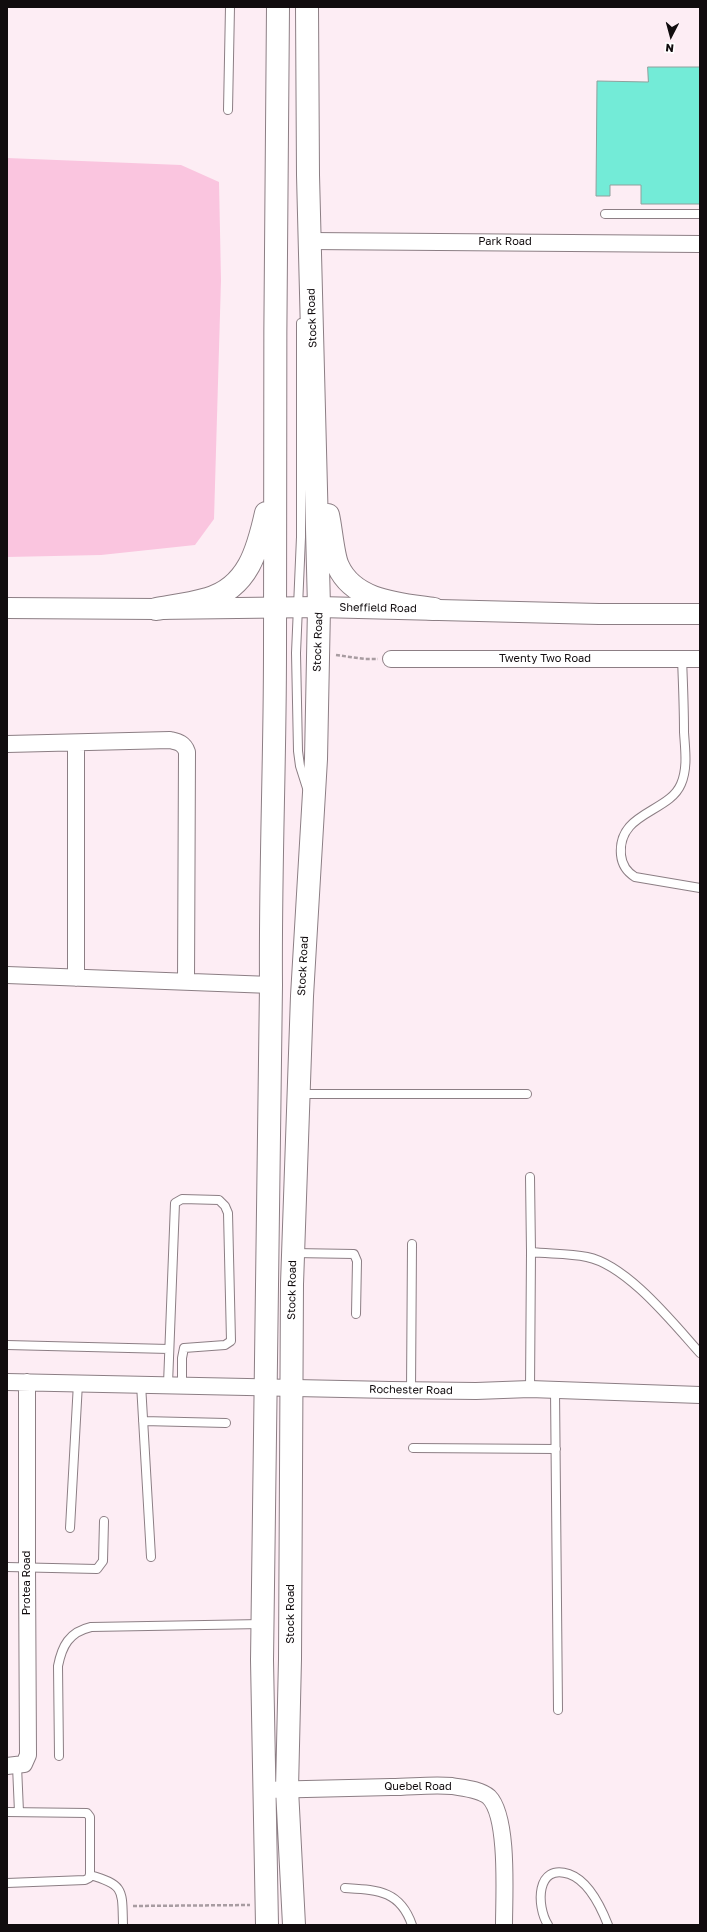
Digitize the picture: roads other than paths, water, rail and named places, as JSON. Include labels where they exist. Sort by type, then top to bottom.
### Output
[{"type":"main road","points":[[266,1915],[263,1624],[271,985],[270,906],[274,607],[278,7]]},
{"type":"main road","name":"Stock Road","points":[[294,1925],[288,1789],[293,1253],[302,996],[312,806],[316,759],[309,607],[316,459],[305,244],[308,175],[307,7]]},
{"type":"main road","points":[[316,459],[337,565],[349,582],[362,592],[379,599],[434,609]]},
{"type":"main road","points":[[156,609],[208,599],[225,591],[240,579],[249,567],[256,552],[274,480]]},
{"type":"street","name":"Park Road","points":[[305,244],[700,244]]},
{"type":"street","name":"Sheffield Road","points":[[7,608],[156,609],[309,607],[599,614],[700,614]]},
{"type":"street","name":"Twenty Two Road","points":[[391,659],[700,659]]},
{"type":"street","points":[[7,744],[170,740],[182,744],[185,747],[187,752],[186,981]]},
{"type":"street","points":[[76,743],[76,978]]},
{"type":"street","points":[[7,975],[271,985]]},
{"type":"street","points":[[7,1382],[266,1387]]},
{"type":"street","name":"Protea Road","points":[[12,1766],[27,1762],[28,1755],[28,1382]]},
{"type":"street","name":"Rochester Road","points":[[266,1387],[411,1390],[530,1389],[700,1395]]},
{"type":"street","name":"Quebel Road","points":[[264,1790],[317,1787],[450,1786],[478,1791],[489,1798],[495,1808],[503,1839],[504,1925]]},
{"type":"lane","points":[[228,110],[230,7]]},
{"type":"lane","points":[[605,214],[700,214]]},
{"type":"lane","points":[[301,317],[301,537],[309,607]]},
{"type":"lane","points":[[682,659],[685,755],[684,772],[681,785],[662,804],[635,820],[624,838],[621,850],[624,866],[630,874],[635,877],[700,888]]},
{"type":"lane","points":[[298,1094],[527,1094]]},
{"type":"lane","points":[[530,1177],[530,1389]]},
{"type":"lane","points":[[182,1199],[219,1200],[225,1206],[228,1213],[231,1341],[225,1345],[184,1348],[175,1385],[169,1349],[175,1203],[182,1199]]},
{"type":"lane","points":[[411,1390],[412,1244]]},
{"type":"lane","points":[[531,1252],[587,1257],[603,1262],[625,1274],[700,1353]]},
{"type":"lane","points":[[293,1253],[354,1254],[356,1261],[356,1314]]},
{"type":"lane","points":[[7,1345],[169,1349]]},
{"type":"lane","points":[[70,1528],[78,1383]]},
{"type":"lane","points":[[141,1384],[151,1557]]},
{"type":"lane","points":[[555,1390],[558,1710]]},
{"type":"lane","points":[[143,1421],[226,1423]]},
{"type":"lane","points":[[414,1448],[556,1449]]},
{"type":"lane","points":[[7,1567],[97,1569],[103,1561],[104,1520]]},
{"type":"lane","points":[[59,1756],[58,1666],[60,1654],[66,1642],[80,1629],[91,1627],[263,1624]]},
{"type":"lane","points":[[12,1766],[19,1812]]},
{"type":"lane","points":[[7,1812],[88,1813],[90,1817],[89,1878],[85,1880],[7,1883]]},
{"type":"lane","points":[[548,1925],[544,1919],[540,1894],[542,1883],[548,1876],[557,1873],[570,1874],[581,1881],[594,1896],[608,1925]]},
{"type":"lane","points":[[90,1875],[106,1880],[117,1886],[121,1891],[123,1925]]},
{"type":"lane","points":[[345,1888],[370,1890],[394,1897],[409,1915],[412,1925]]}]
